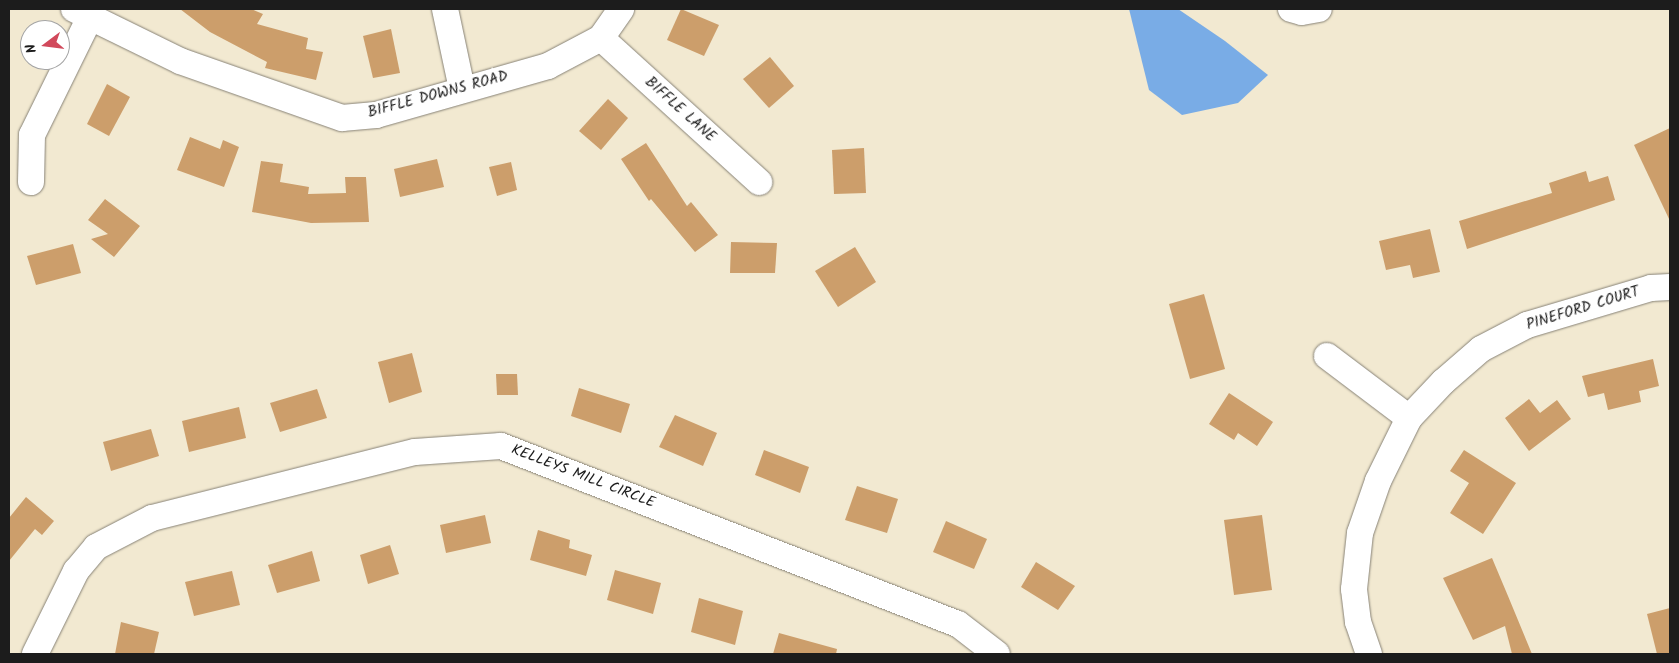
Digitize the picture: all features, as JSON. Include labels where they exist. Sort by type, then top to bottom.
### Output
[{"type":"street","points":[[445,9],[462,88]]},
{"type":"street","name":"BIFFLE DOWNS ROAD","points":[[82,13],[180,61],[342,118],[376,114],[462,88],[548,66],[601,38],[621,9]]},
{"type":"street","points":[[1291,9],[1302,12],[1318,9]]},
{"type":"street","points":[[31,182],[32,135],[82,13]]},
{"type":"street","name":"BIFFLE LANE","points":[[601,38],[758,182]]},
{"type":"street","name":"PINEFORD COURT","points":[[1369,654],[1358,622],[1354,588],[1360,533],[1378,481],[1408,418],[1443,382],[1481,349],[1526,325],[1651,288],[1670,287]]},
{"type":"street","points":[[1327,356],[1408,418]]},
{"type":"street","name":"KELLEYS MILL CIRCLE","points":[[35,654],[76,571],[96,547],[152,518],[415,452],[501,446],[958,624],[997,654]]},
{"type":"water","points":[[1129,9],[1178,9],[1225,41],[1268,75],[1238,103],[1182,115],[1149,90]]},
{"type":"building","points":[[180,9],[251,9],[263,14],[257,24],[308,38],[306,49],[323,52],[316,80],[265,68],[267,62],[210,32]]},
{"type":"building","points":[[681,9],[719,25],[704,56],[667,40]]},
{"type":"building","points":[[391,29],[400,73],[373,78],[363,36]]},
{"type":"building","points":[[770,57],[794,86],[769,108],[743,79]]},
{"type":"building","points":[[107,84],[130,97],[109,136],[87,124]]},
{"type":"building","points":[[608,99],[628,118],[601,150],[579,131]]},
{"type":"building","points":[[1670,128],[1670,221],[1634,145]]},
{"type":"building","points":[[190,137],[220,149],[223,140],[239,147],[224,187],[177,170]]},
{"type":"building","points":[[646,143],[687,206],[691,202],[718,235],[695,252],[651,199],[649,201],[621,159]]},
{"type":"building","points":[[864,148],[866,193],[834,194],[832,150]]},
{"type":"building","points":[[437,159],[444,187],[400,197],[394,169]]},
{"type":"building","points":[[261,161],[283,164],[280,182],[309,187],[308,194],[346,193],[345,177],[366,177],[369,222],[311,223],[252,212]]},
{"type":"building","points":[[511,162],[517,190],[497,196],[489,167]]},
{"type":"building","points":[[1586,171],[1589,182],[1608,176],[1615,200],[1467,249],[1459,221],[1552,193],[1549,183]]},
{"type":"building","points":[[105,199],[140,226],[114,257],[91,239],[108,234],[88,220]]},
{"type":"building","points":[[1430,229],[1440,272],[1413,278],[1410,265],[1386,270],[1379,241]]},
{"type":"building","points":[[731,242],[777,243],[775,273],[730,273]]},
{"type":"building","points":[[73,244],[81,273],[36,285],[27,256]]},
{"type":"building","points":[[855,247],[876,282],[838,307],[815,271]]},
{"type":"building","points":[[1204,294],[1225,369],[1190,379],[1169,304]]},
{"type":"building","points":[[412,353],[422,392],[389,403],[378,362]]},
{"type":"building","points":[[1653,359],[1659,386],[1639,391],[1641,402],[1608,410],[1604,393],[1588,397],[1582,376]]},
{"type":"building","points":[[496,374],[517,374],[518,395],[497,395]]},
{"type":"building","points":[[579,388],[630,404],[621,433],[571,416]]},
{"type":"building","points":[[317,389],[327,418],[280,432],[270,403]]},
{"type":"building","points":[[1229,393],[1273,422],[1257,446],[1238,433],[1234,440],[1209,424]]},
{"type":"building","points":[[1529,399],[1540,413],[1557,400],[1571,419],[1529,451],[1505,418]]},
{"type":"building","points":[[239,407],[246,438],[189,452],[182,421]]},
{"type":"building","points":[[675,415],[717,433],[703,466],[659,447]]},
{"type":"building","points":[[151,429],[159,456],[111,471],[103,442]]},
{"type":"building","points":[[764,450],[809,467],[800,493],[755,475]]},
{"type":"building","points":[[1464,450],[1516,483],[1483,534],[1450,513],[1469,483],[1450,471]]},
{"type":"building","points":[[857,486],[898,499],[887,533],[845,520]]},
{"type":"building","points":[[26,497],[54,521],[42,535],[35,529],[9,561],[9,518]]},
{"type":"building","points":[[485,515],[491,543],[446,553],[440,525]]},
{"type":"building","points":[[1262,515],[1272,590],[1234,595],[1224,520]]},
{"type":"building","points":[[946,521],[987,539],[974,569],[933,552]]},
{"type":"building","points":[[538,530],[570,540],[569,548],[592,555],[586,576],[530,560]]},
{"type":"building","points":[[390,545],[399,574],[368,584],[360,555]]},
{"type":"building","points":[[312,551],[320,581],[277,593],[268,565]]},
{"type":"building","points":[[1492,558],[1532,654],[1512,654],[1505,626],[1473,640],[1443,578]]},
{"type":"building","points":[[1036,562],[1075,586],[1058,610],[1021,587]]},
{"type":"building","points":[[615,570],[661,583],[653,614],[607,600]]},
{"type":"building","points":[[232,571],[240,605],[194,616],[185,582]]},
{"type":"building","points":[[699,598],[743,611],[735,645],[691,632]]},
{"type":"building","points":[[1670,608],[1670,654],[1657,654],[1647,614]]},
{"type":"building","points":[[121,622],[159,632],[154,654],[115,654]]},
{"type":"building","points":[[779,633],[837,649],[836,654],[773,654]]}]
